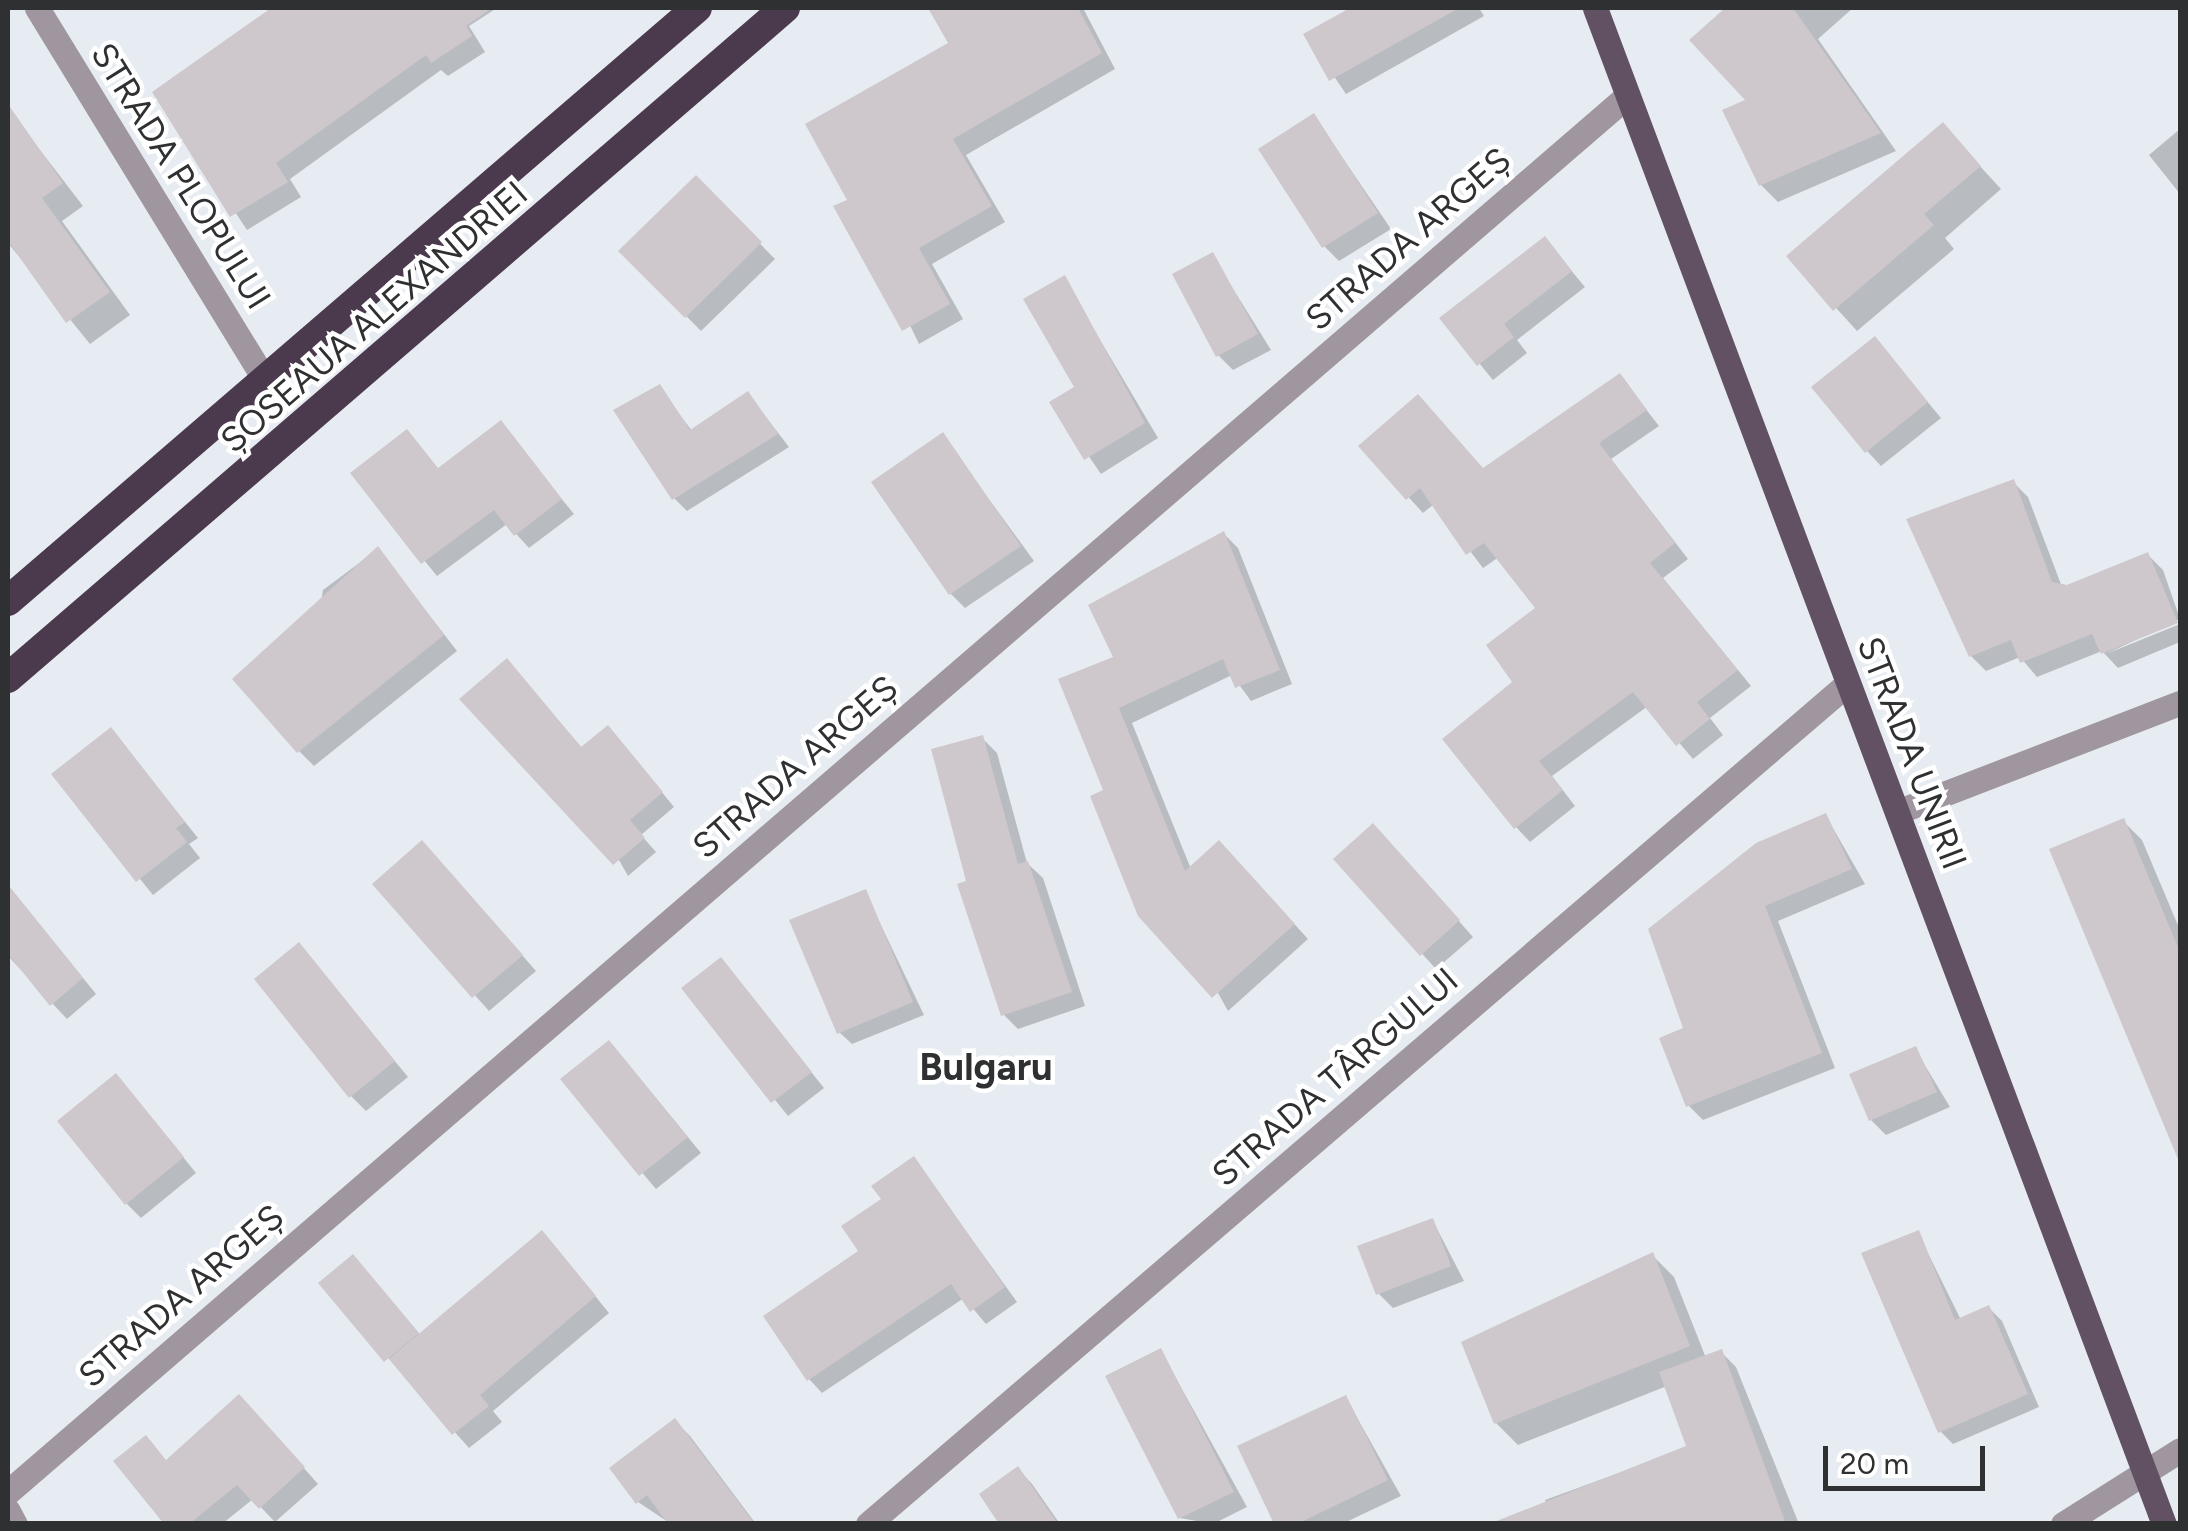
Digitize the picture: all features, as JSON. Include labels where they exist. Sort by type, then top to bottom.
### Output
[{"type":"highway","name":"ȘOSEAUA ALEXANDRIEI","points":[[8,601],[697,8]]},
{"type":"highway","name":"ȘOSEAUA ALEXANDRIEI","points":[[8,678],[786,8]]},
{"type":"main road","name":"STRADA UNIRII","points":[[1595,8],[2164,1524]]},
{"type":"street","name":"STRADA PLOPULUI","points":[[36,8],[266,381]]},
{"type":"street","name":"STRADA ARGEȘ","points":[[8,1492],[1627,96]]},
{"type":"street","name":"STRADA TÂRGULUI","points":[[868,1524],[1848,683]]},
{"type":"street","points":[[1897,812],[2180,703]]},
{"type":"street","points":[[2063,1524],[2180,1450]]},
{"type":"street","points":[[8,1511],[15,1524]]},
{"type":"building","points":[[271,8],[492,8],[466,26],[472,36],[431,63],[426,55],[276,163],[288,182],[230,217],[152,92]]},
{"type":"building","points":[[928,8],[1078,8],[1102,53],[953,139],[992,206],[919,248],[950,304],[902,331],[833,206],[847,200],[805,124],[948,43]]},
{"type":"building","points":[[1350,8],[1459,8],[1329,81],[1303,34]]},
{"type":"building","points":[[1725,8],[1793,8],[1881,133],[1759,186],[1722,110],[1745,100],[1689,40]]},
{"type":"building","points":[[8,104],[63,183],[42,198],[110,292],[66,323],[8,241]]},
{"type":"building","points":[[1314,113],[1378,213],[1322,248],[1258,149]]},
{"type":"building","points":[[1943,122],[1981,166],[1924,214],[1934,225],[1833,311],[1786,256]]},
{"type":"building","points":[[696,175],[762,242],[685,318],[618,251]]},
{"type":"building","points":[[1545,236],[1572,271],[1504,324],[1514,337],[1477,366],[1439,318]]},
{"type":"building","points":[[1213,252],[1258,334],[1216,357],[1172,274]]},
{"type":"building","points":[[1065,275],[1145,423],[1084,460],[1049,402],[1074,387],[1023,299]]},
{"type":"building","points":[[1875,336],[1928,402],[1865,453],[1811,387]]},
{"type":"building","points":[[1620,373],[1647,410],[1599,443],[1675,543],[1650,563],[1738,670],[1697,702],[1710,719],[1676,746],[1633,692],[1539,761],[1563,790],[1514,829],[1442,739],[1512,682],[1486,645],[1535,608],[1484,543],[1466,555],[1420,488],[1406,500],[1358,446],[1418,394],[1483,468]]},
{"type":"building","points":[[660,384],[690,430],[748,391],[778,434],[672,500],[613,410]]},
{"type":"building","points":[[501,420],[562,499],[514,536],[494,510],[421,564],[350,473],[407,429],[438,468]]},
{"type":"building","points":[[943,432],[1021,546],[949,595],[871,482]]},
{"type":"building","points":[[2014,479],[2052,582],[2067,585],[2148,552],[2178,623],[2101,654],[2092,634],[2020,663],[2011,640],[1969,657],[1906,519]]},
{"type":"building","points":[[1224,531],[1280,670],[1235,688],[1223,659],[1119,708],[1185,871],[1219,840],[1295,924],[1212,998],[1138,916],[1090,796],[1103,790],[1058,679],[1113,657],[1088,605]]},
{"type":"building","points":[[378,546],[444,635],[297,753],[232,679]]},
{"type":"building","points":[[507,658],[581,747],[608,725],[663,792],[630,820],[645,838],[613,865],[459,699]]},
{"type":"building","points":[[111,727],[185,822],[176,828],[187,842],[136,882],[51,774]]},
{"type":"building","points":[[983,735],[1018,864],[1028,861],[1072,992],[1001,1016],[957,884],[966,881],[931,749]]},
{"type":"building","points":[[1826,813],[1852,869],[1765,906],[1822,1053],[1686,1107],[1659,1038],[1683,1028],[1648,929],[1756,843]]},
{"type":"building","points":[[2124,818],[2180,952],[2180,1164],[2049,849]]},
{"type":"building","points":[[1373,823],[1460,920],[1420,956],[1333,859]]},
{"type":"building","points":[[422,840],[523,955],[472,998],[372,884]]},
{"type":"building","points":[[8,885],[83,978],[50,1006],[8,954]]},
{"type":"building","points":[[866,889],[913,1002],[837,1034],[789,920]]},
{"type":"building","points":[[299,942],[395,1061],[349,1098],[254,979]]},
{"type":"building","points":[[721,957],[812,1072],[771,1103],[681,988]]},
{"type":"building","points":[[609,1040],[688,1137],[639,1176],[560,1079]]},
{"type":"building","points":[[1916,1046],[1937,1092],[1869,1121],[1849,1074]]},
{"type":"building","points":[[116,1073],[184,1157],[125,1205],[57,1121]]},
{"type":"building","points":[[914,1156],[1005,1287],[970,1312],[951,1284],[807,1381],[763,1316],[858,1251],[841,1226],[881,1199],[871,1186]]},
{"type":"building","points":[[1433,1218],[1451,1266],[1376,1295],[1357,1246]]},
{"type":"building","points":[[542,1230],[596,1296],[480,1395],[489,1406],[452,1435],[389,1359]]},
{"type":"building","points":[[1919,1230],[1955,1320],[1989,1305],[2028,1394],[1938,1433],[1861,1253]]},
{"type":"building","points":[[1653,1252],[1690,1346],[1494,1424],[1461,1342]]},
{"type":"building","points":[[353,1254],[419,1333],[384,1362],[318,1283]]},
{"type":"building","points":[[1161,1348],[1234,1492],[1178,1519],[1105,1376]]},
{"type":"building","points":[[1722,1349],[1786,1524],[1489,1524],[1686,1446],[1659,1372]]},
{"type":"building","points":[[239,1394],[305,1467],[259,1509],[237,1485],[189,1524],[164,1524],[113,1461],[146,1435],[166,1460]]},
{"type":"building","points":[[1346,1395],[1388,1480],[1297,1524],[1274,1524],[1237,1446]]},
{"type":"building","points":[[675,1418],[755,1524],[668,1524],[647,1495],[636,1504],[609,1468]]},
{"type":"building","points":[[1018,1466],[1058,1524],[999,1524],[979,1494]]},
{"type":"district","name":"Bulgaru","points":[[986,1068]]}]
